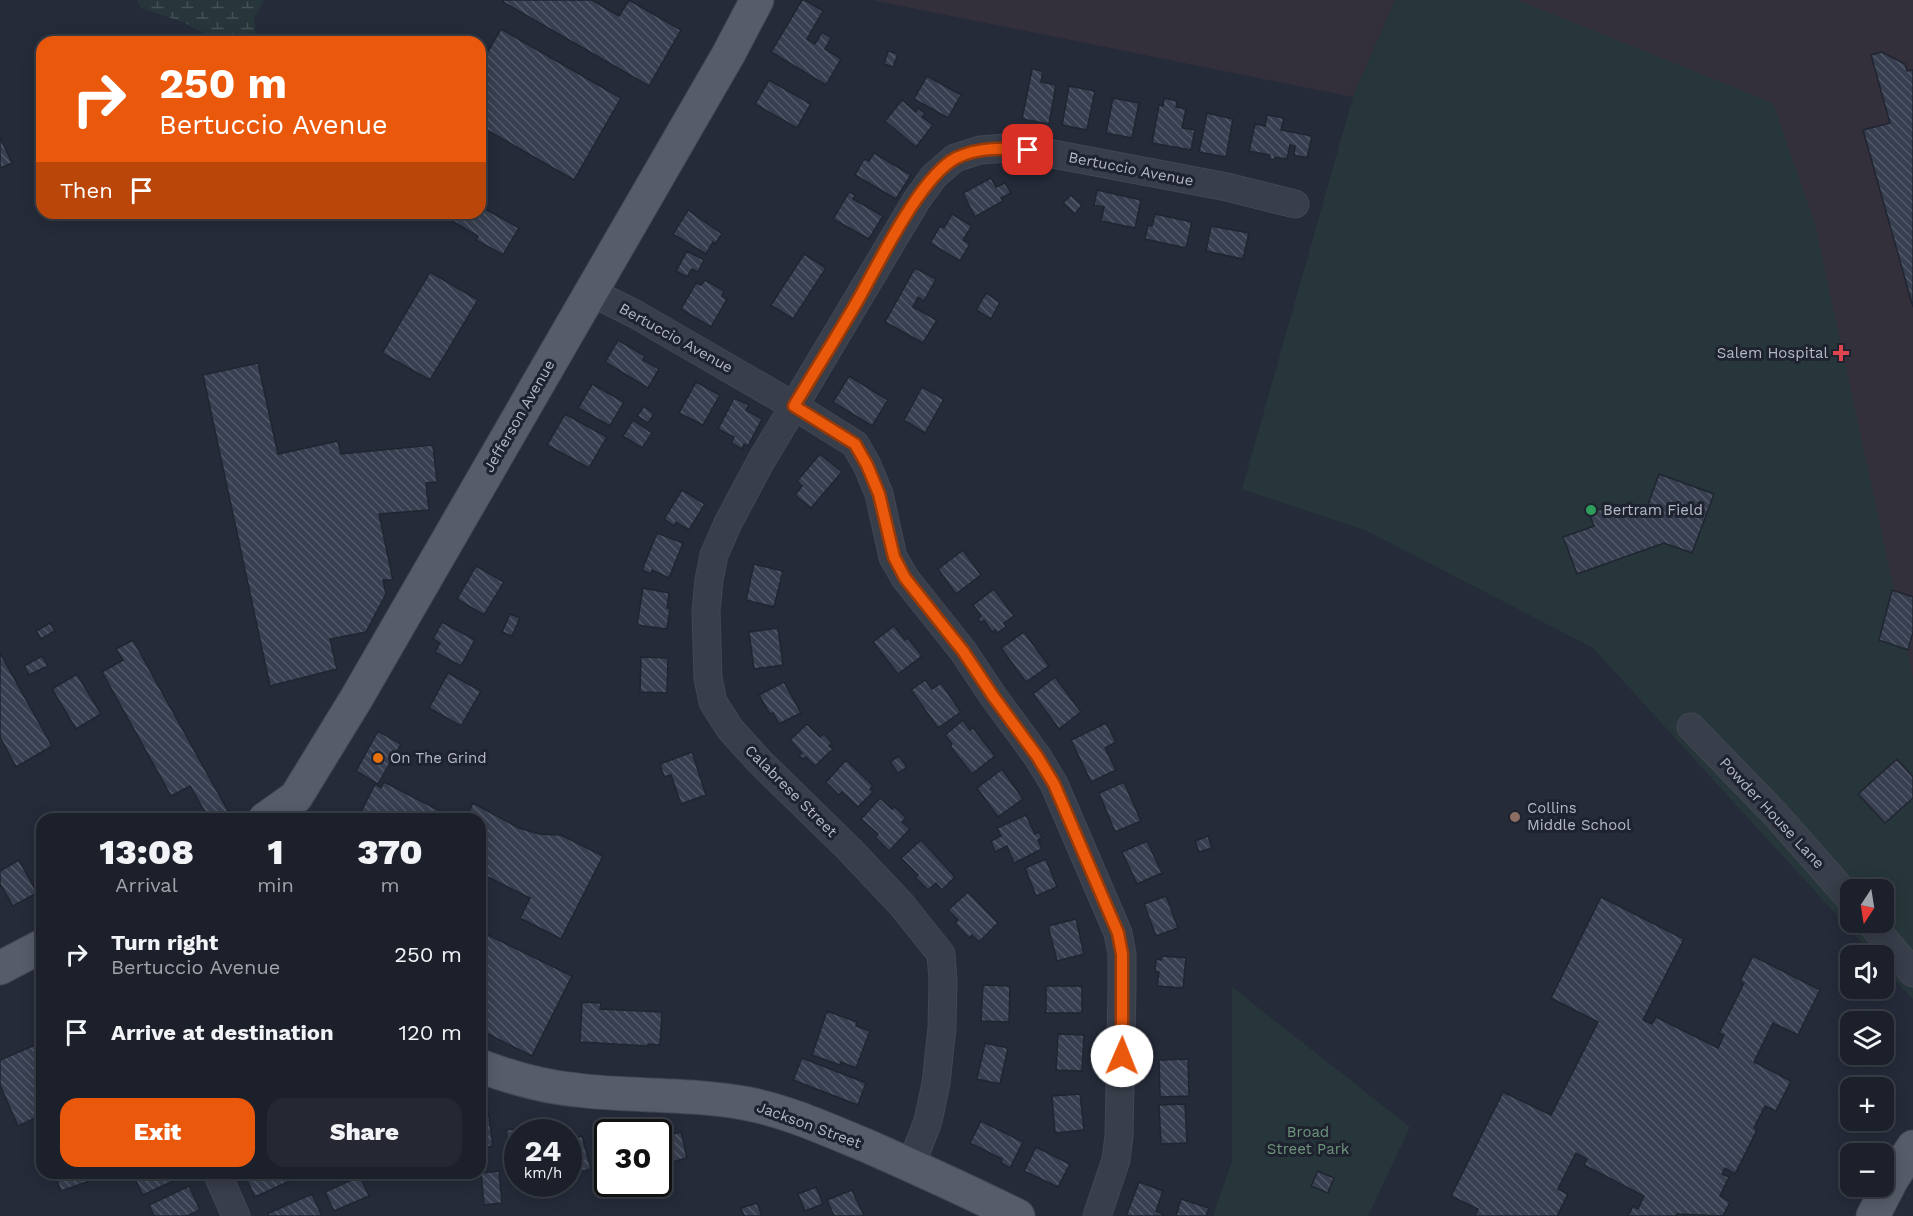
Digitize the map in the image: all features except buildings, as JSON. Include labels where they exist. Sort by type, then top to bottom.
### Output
[{"type":"main road","name":"Jefferson Avenue","points":[[273,813],[296,797],[356,699],[728,55],[757,0]]},
{"type":"main road","points":[[0,968],[36,949]]},
{"type":"main road","name":"Jackson Street","points":[[486,1068],[542,1085],[576,1090],[698,1097],[752,1105],[830,1130],[911,1165],[1018,1216]]},
{"type":"main road","points":[[1873,1216],[1892,1179],[1913,1147]]},
{"type":"street","name":"Bertuccio Avenue","points":[[591,292],[794,406],[916,201],[934,176],[955,158],[980,150],[1008,148],[1048,153],[1227,187],[1295,204]]},
{"type":"street","name":"Calabrese Street","points":[[794,406],[755,471],[714,555],[706,611],[708,678],[713,702],[730,729],[901,904],[941,954],[942,1028],[936,1083],[928,1121],[911,1165]]},
{"type":"street","points":[[794,406],[855,444],[879,494],[894,557],[905,578],[963,651],[1054,784],[1118,933],[1122,954],[1119,1136],[1116,1160],[1097,1216]]},
{"type":"street","name":"Powder House Lane","points":[[1691,727],[1777,816],[1840,888]]},
{"type":"street","points":[[1879,933],[1913,973]]},
{"type":"street","points":[[220,1179],[236,1216]]},
{"type":"shaded area","points":[[872,0],[1395,0],[1353,97]]},
{"type":"shaded area","name":"Salem Hospital","points":[[1517,0],[1913,0],[1913,935],[1894,906],[1894,879],[1879,879]]},
{"type":"green space","points":[[137,0],[264,0],[254,18],[256,36],[208,36],[183,22],[141,8]]},
{"type":"green space","name":"Bertram Field","points":[[1395,0],[1517,0],[1773,103],[1815,224],[1913,678],[1913,999],[1894,979],[1894,945],[1864,945],[1853,933],[1894,933],[1894,879],[1840,879],[1840,919],[1593,648],[1367,531],[1242,489],[1353,97]]},
{"type":"green space","name":"Broad Street Park","points":[[1232,987],[1410,1127],[1368,1216],[1213,1216],[1232,1161]]},
{"type":"place","name":"Salem Hospital","points":[[1841,353]]},
{"type":"place","name":"Bertram Field","points":[[1591,510]]},
{"type":"place","name":"On The Grind","points":[[378,758]]},
{"type":"place","name":"Collins Middle School","points":[[1515,817]]},
{"type":"route","points":[[1028,150],[1008,148],[980,150],[955,158],[934,176],[890,242],[849,316],[794,406],[855,444],[879,494],[894,557],[905,578],[963,651],[1054,784],[1118,933],[1122,954],[1122,1056]]}]
